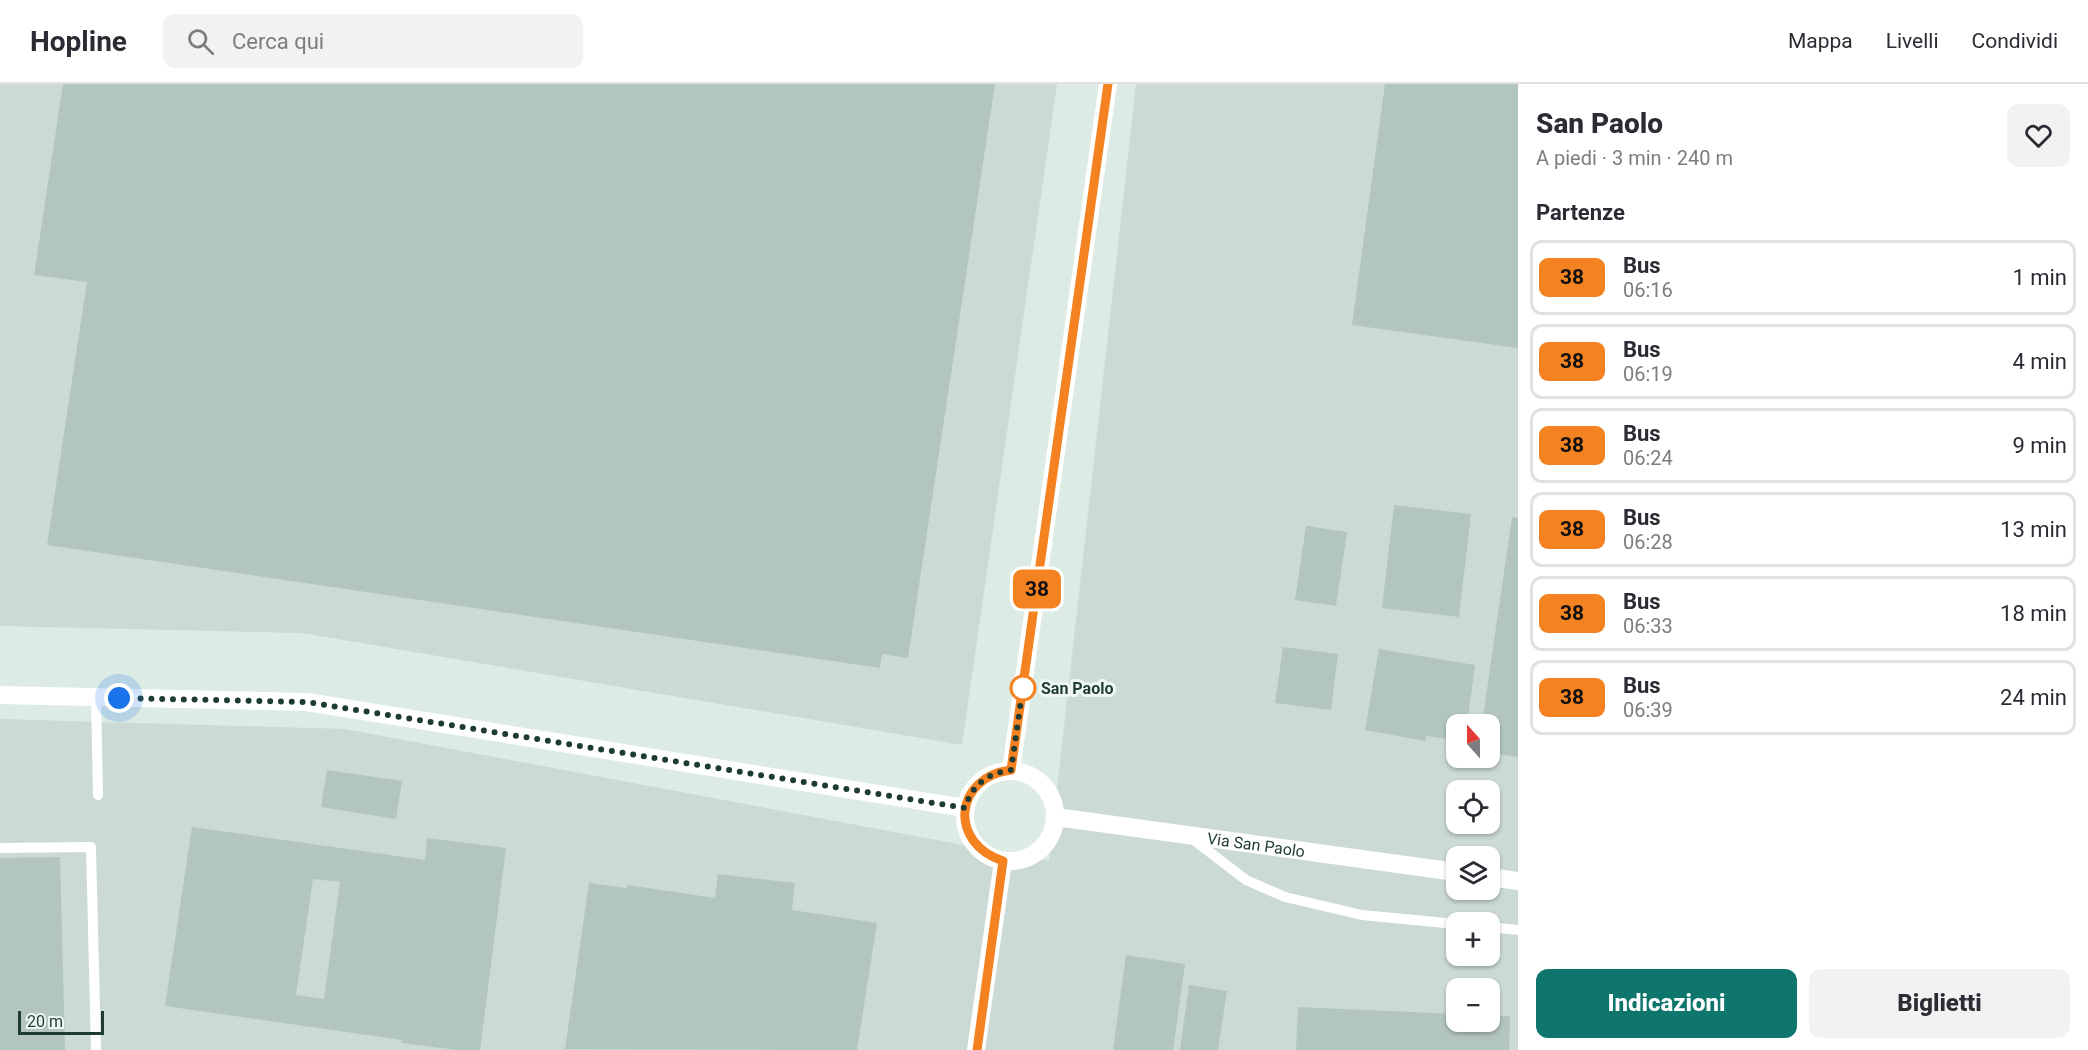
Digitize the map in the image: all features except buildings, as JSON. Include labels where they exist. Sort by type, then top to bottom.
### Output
[{"type":"street","points":[[1011,770],[1108,84]]},
{"type":"street","points":[[0,695],[307,702],[965,808]]},
{"type":"street","points":[[1011,770],[1025,772],[1048,790],[1054,803],[1056,817],[1053,832],[1033,855],[1018,860],[1003,861],[989,856],[978,848],[969,836],[965,823],[965,808],[976,785],[986,777],[1011,770]]},
{"type":"street","name":"Via San Paolo","points":[[1056,817],[1446,871]]},
{"type":"street","points":[[976,1050],[1003,861]]},
{"type":"street","points":[[1500,878],[1518,881]]},
{"type":"lane","points":[[96,697],[98,795]]},
{"type":"lane","points":[[1187,835],[1246,880],[1285,897],[1362,915],[1446,923]]},
{"type":"lane","points":[[0,848],[92,847],[96,1050]]},
{"type":"lane","points":[[1500,928],[1518,930]]},
{"type":"shaded area","points":[[0,84],[1057,84],[962,745],[302,633],[0,626]]},
{"type":"shaded area","points":[[1136,84],[1518,84],[1518,1050],[0,1050],[0,719],[345,729],[1049,861]]},
{"type":"bus line","name":"38","points":[[977,1050],[1003,861],[989,856],[978,848],[969,836],[965,823],[965,808],[976,785],[986,777],[1011,770],[1108,84]]},
{"type":"place","name":"San Paolo","points":[[1023,688]]},
{"type":"route","points":[[119,698],[307,702],[965,808],[976,785],[986,777],[1011,770],[1024,680],[1023,688]]}]
